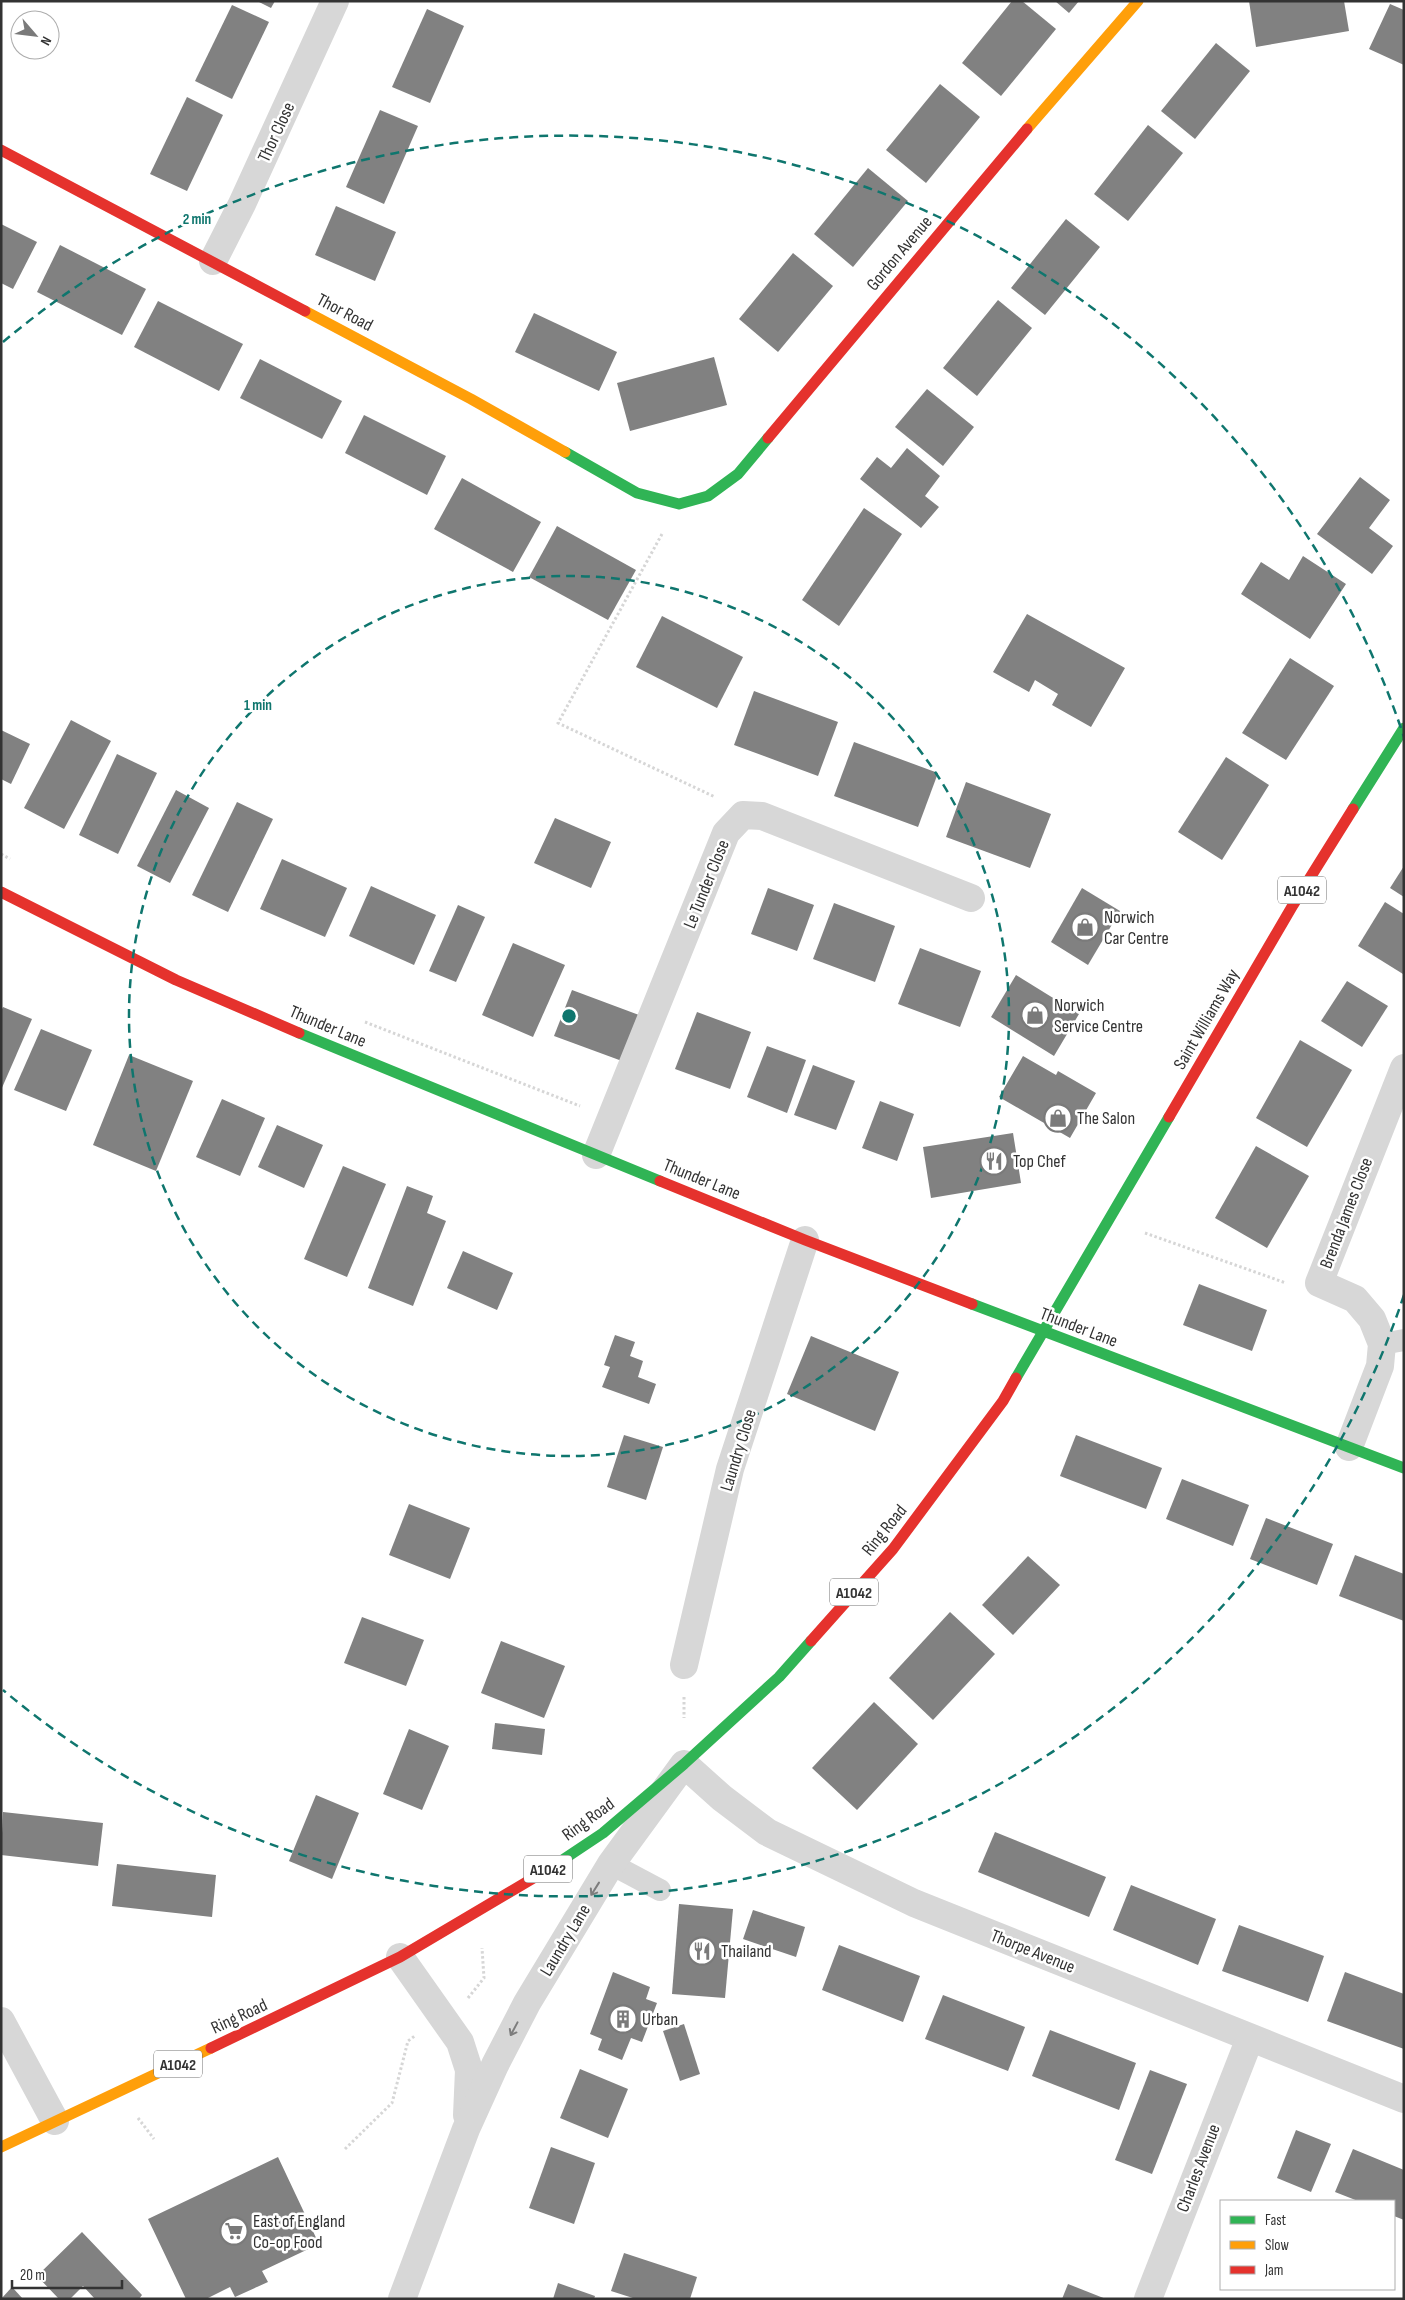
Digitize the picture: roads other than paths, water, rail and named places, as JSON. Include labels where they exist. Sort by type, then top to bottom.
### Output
[{"type":"main road","name":"Gordon Avenue","points":[[675,504],[708,496],[738,474],[943,227],[1138,1]]},
{"type":"main road","name":"Thor Road","points":[[1,150],[213,260],[471,399],[637,493],[675,504]]},
{"type":"main road","name":"Saint Williams Way","points":[[1045,1332],[1293,905],[1404,728]]},
{"type":"main road","name":"Thunder Lane","points":[[1,892],[176,980],[395,1074],[805,1240],[1404,1468]]},
{"type":"main road","name":"Ring Road","points":[[1,2147],[400,1958],[519,1888],[603,1833],[684,1764],[779,1677],[893,1549],[1003,1402],[1045,1332]]},
{"type":"street","name":"Thor Close","points":[[213,260],[242,204],[335,1]]},
{"type":"street","name":"Le Tunder Close","points":[[596,1155],[726,833],[742,815],[762,816],[971,898]]},
{"type":"street","name":"Brenda James Close","points":[[1349,1447],[1380,1366],[1393,1342],[1355,1300],[1319,1283],[1404,1068]]},
{"type":"street","name":"Laundry Close","points":[[684,1665],[730,1468],[805,1240]]},
{"type":"street","name":"Laundry Lane","points":[[402,2299],[466,2128],[495,2065],[528,2003],[611,1864],[684,1764]]},
{"type":"street","name":"Thorpe Avenue","points":[[684,1764],[722,1798],[767,1832],[914,1904],[1404,2099]]},
{"type":"street","name":"Laundry Lane","points":[[400,1958],[460,2042],[469,2070],[466,2128]]},
{"type":"street","points":[[1,2021],[10,2052],[56,2121]]},
{"type":"street","name":"Charles Avenue","points":[[1148,2299],[1250,2038]]},
{"type":"lane","points":[[611,1864],[660,1890]]},
{"type":"place","name":"Norwich Car Centre","points":[[1085,927]]},
{"type":"place","name":"Norwich Service Centre","points":[[1035,1015]]},
{"type":"place","name":"The Salon","points":[[1058,1118]]},
{"type":"place","name":"Top Chef","points":[[994,1161]]},
{"type":"place","name":"Thailand","points":[[702,1951]]},
{"type":"place","name":"Urban","points":[[623,2019]]},
{"type":"place","name":"East of England Co-op Food","points":[[234,2231]]}]
